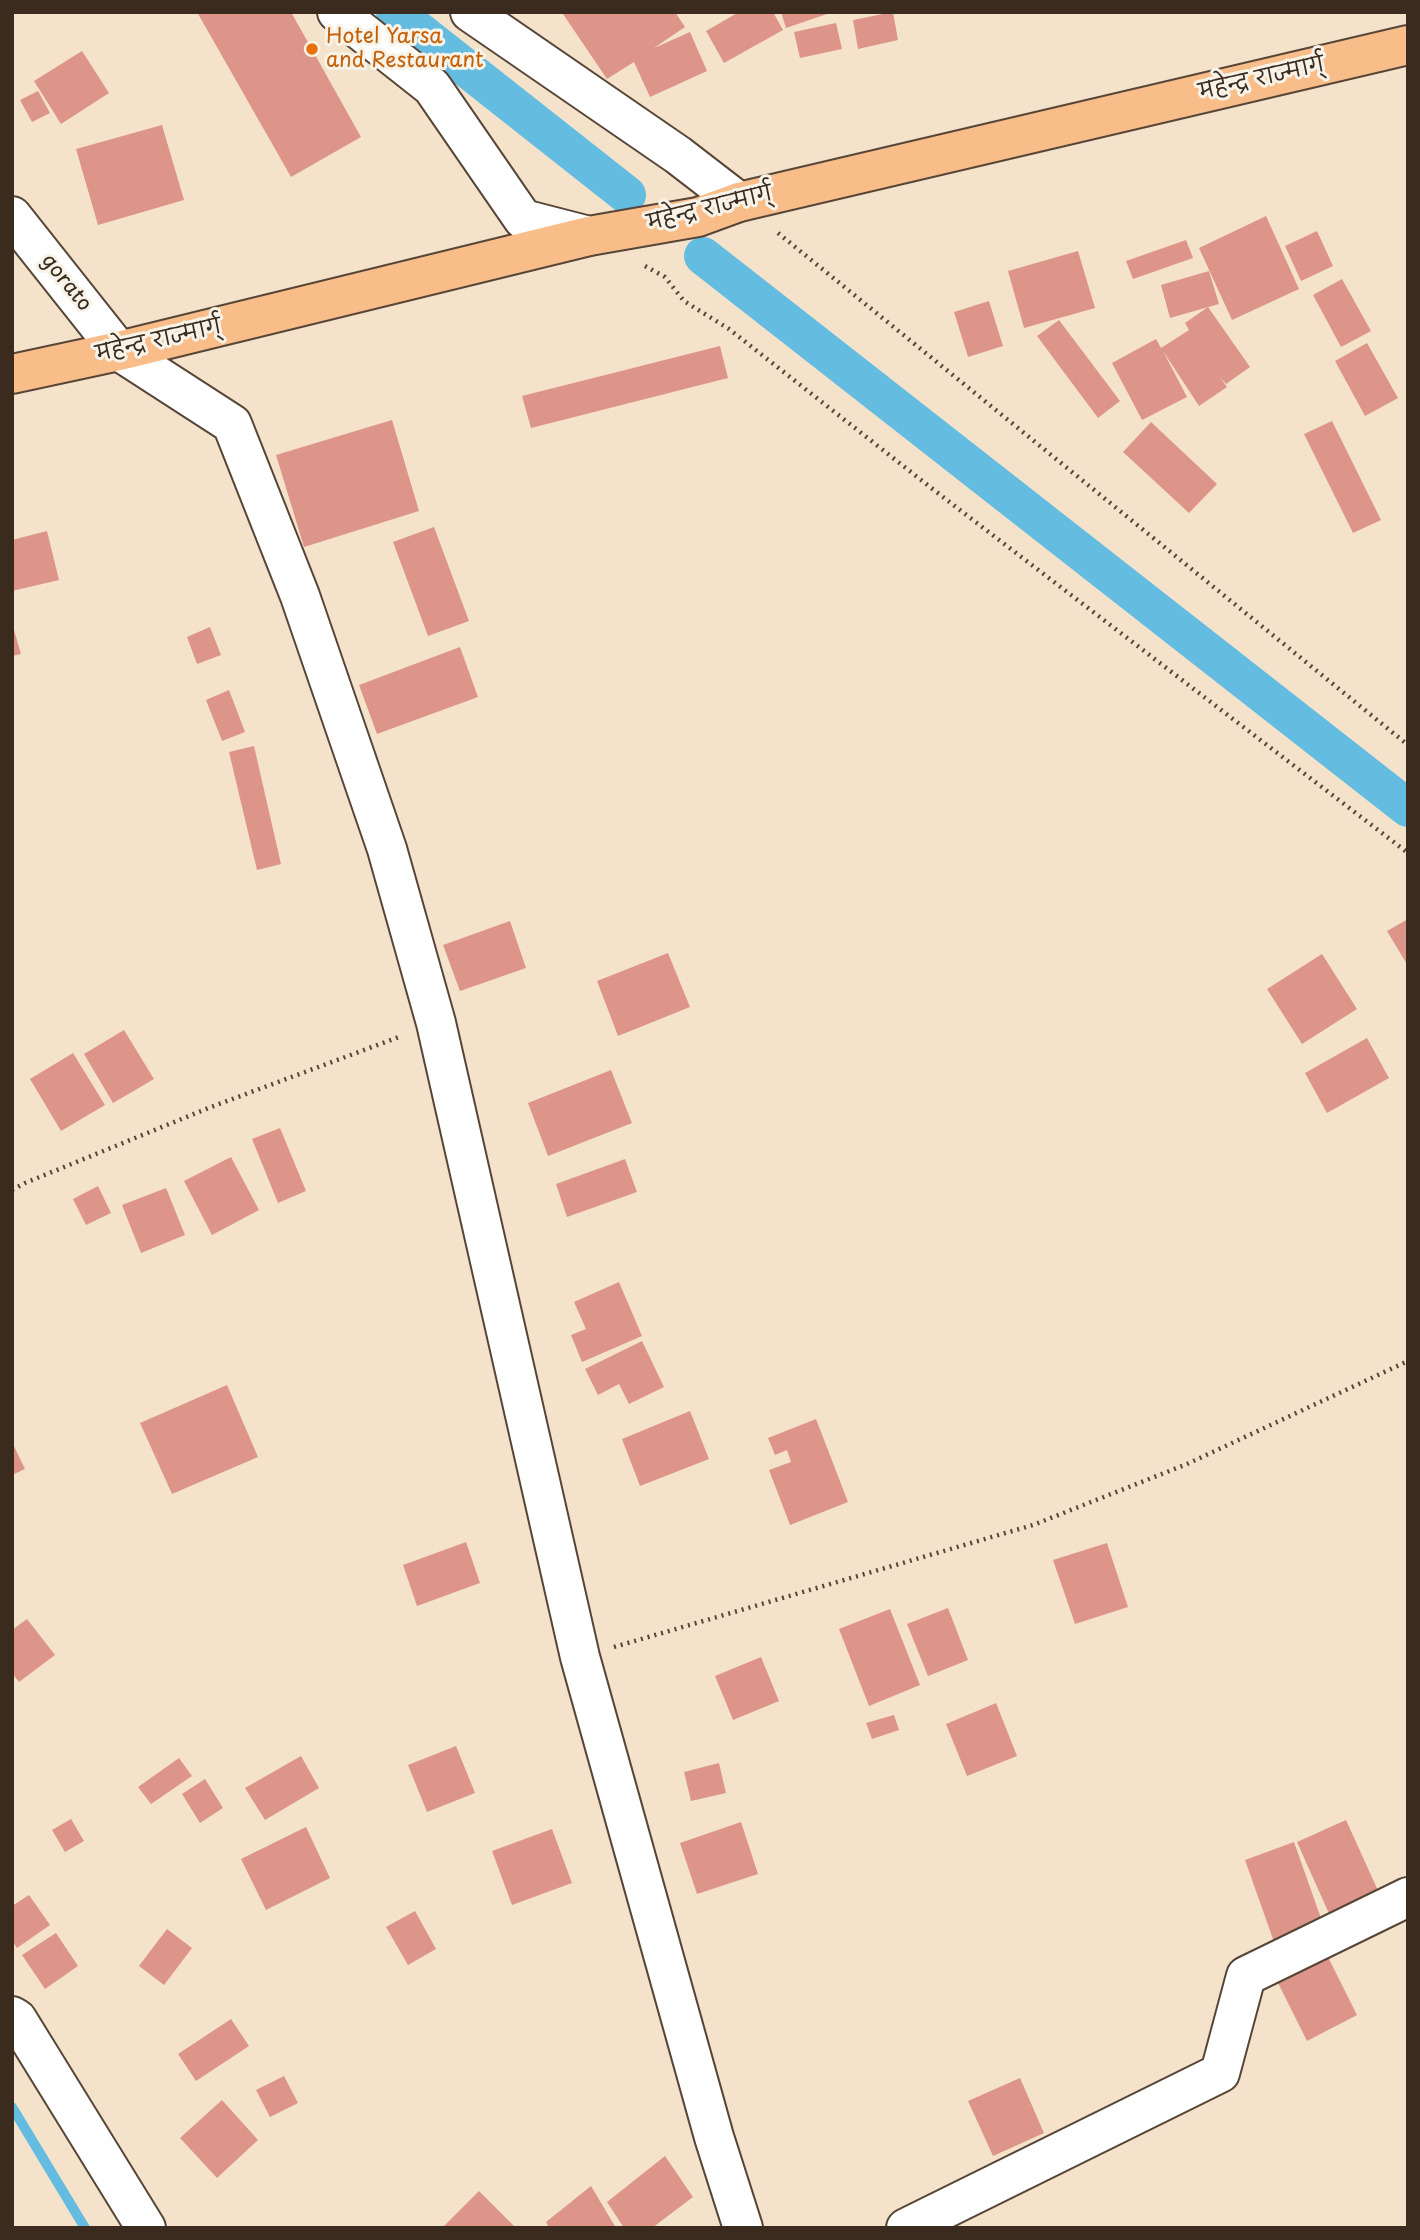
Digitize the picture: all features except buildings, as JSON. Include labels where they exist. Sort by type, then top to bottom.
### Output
[{"type":"highway","name":"महेन्द्र राज्मार्ग्","points":[[12,374],[119,351],[589,236],[698,216],[739,202],[1408,45]]},
{"type":"street","points":[[337,12],[432,86],[523,219],[589,236]]},
{"type":"street","points":[[470,12],[678,155],[739,202]]},
{"type":"street","name":"gorato","points":[[12,216],[119,351],[232,424],[300,596],[383,837],[436,1023],[580,1657],[710,2123],[743,2228]]},
{"type":"street","points":[[906,2228],[1220,2073],[1246,1976],[1408,1897]]},
{"type":"street","points":[[12,2016],[17,2019],[146,2228]]},
{"type":"path","points":[[739,202],[1408,745]]},
{"type":"path","points":[[643,265],[665,277],[684,301],[729,329],[930,487],[1408,853]]},
{"type":"path","points":[[12,1191],[25,1183],[211,1107],[436,1023]]},
{"type":"path","points":[[580,1657],[1033,1525],[1186,1464],[1408,1361]]},
{"type":"waterway","points":[[395,12],[627,195]]},
{"type":"waterway","points":[[703,256],[1408,808]]},
{"type":"waterway","points":[[12,2107],[85,2228]]},
{"type":"place","name":"Hotel Yarsa and Restaurant","points":[[312,49]]}]
